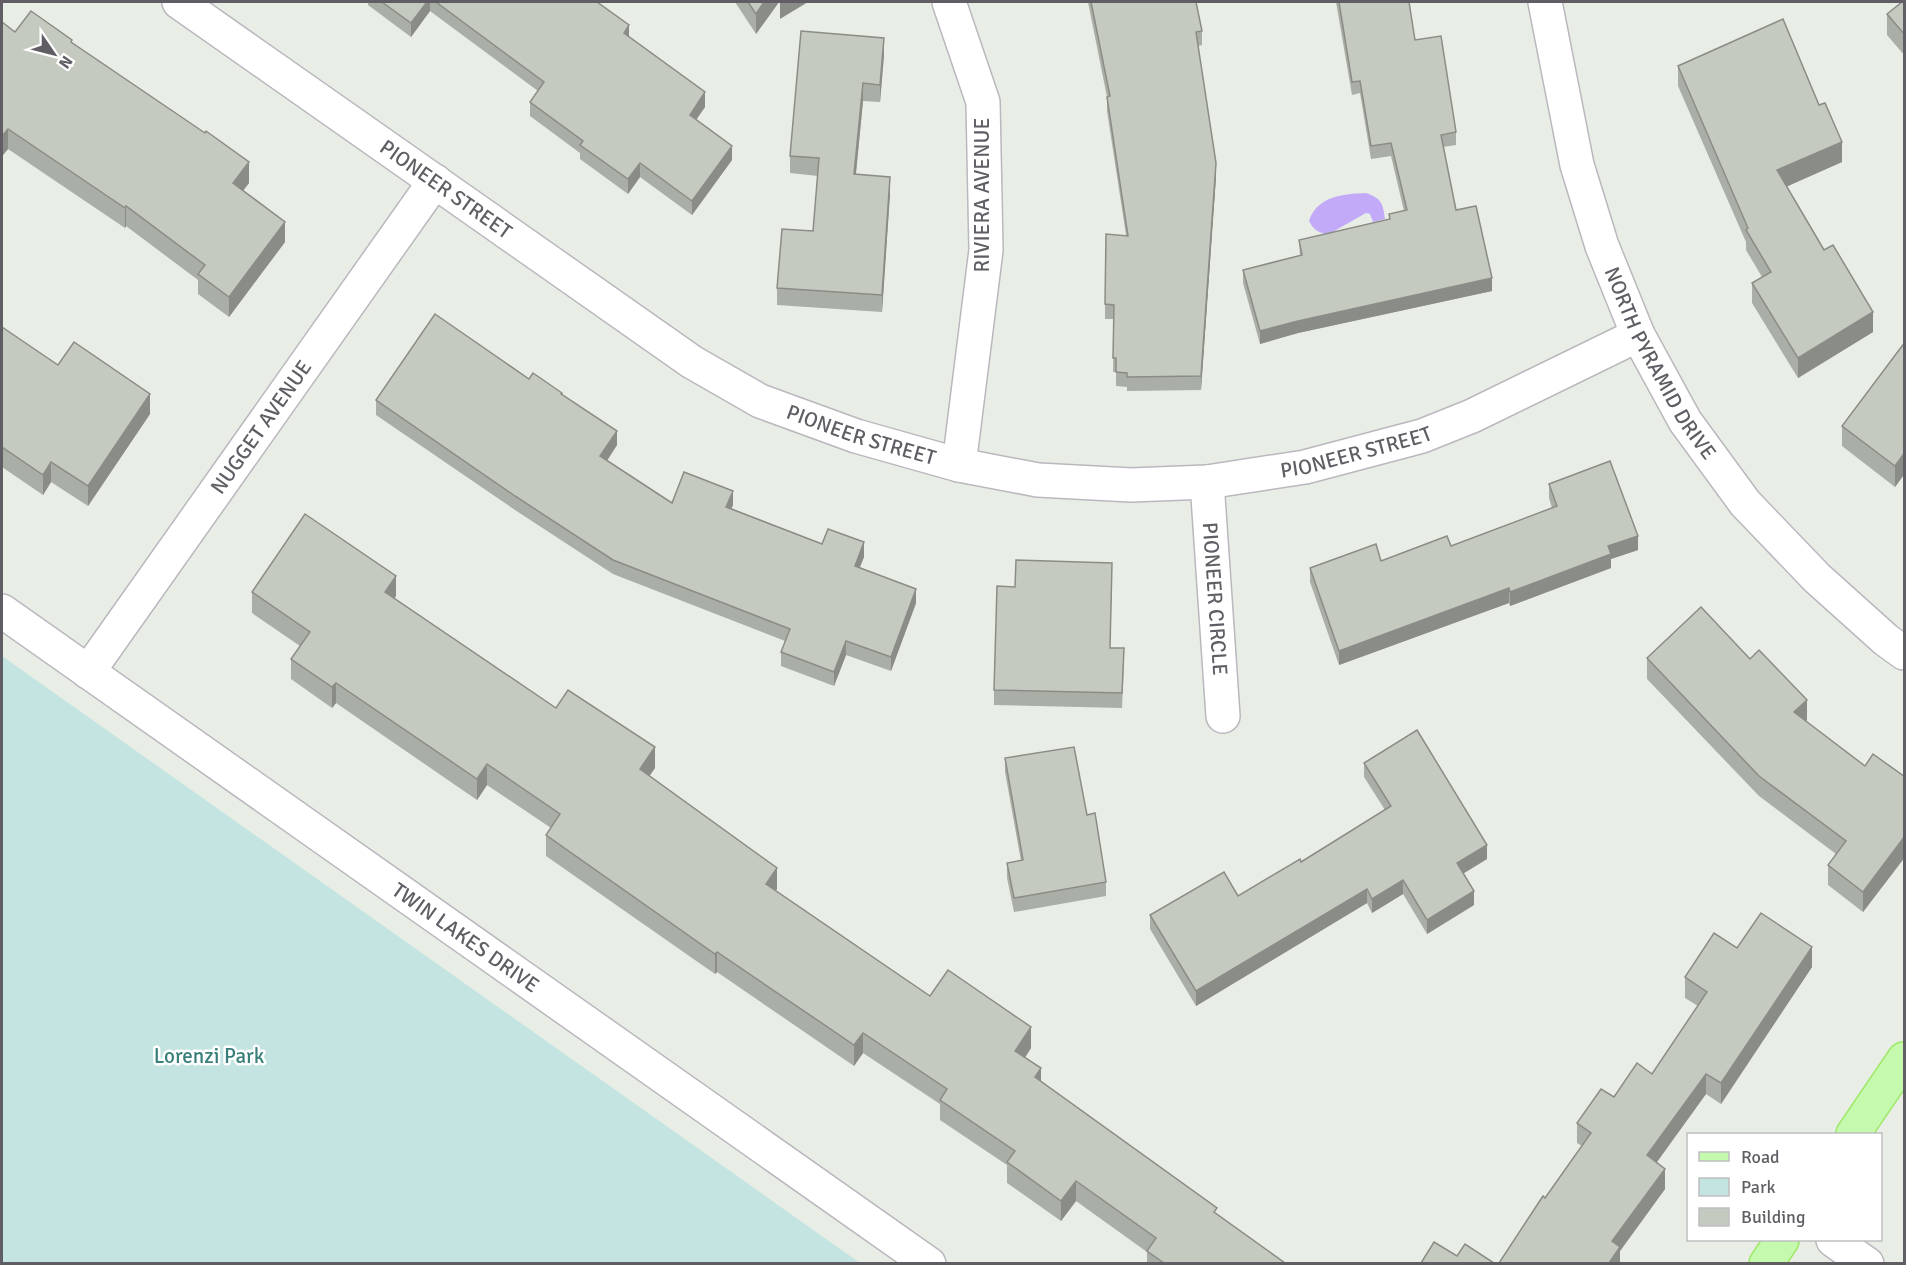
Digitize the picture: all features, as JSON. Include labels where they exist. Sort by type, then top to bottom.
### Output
[{"type":"main road","points":[[1854,1133],[1905,1059]]},
{"type":"main road","points":[[1766,1263],[1781,1241]]},
{"type":"street","name":"PIONEER STREET","points":[[178,2],[692,362],[760,401],[856,436],[958,465],[1038,480],[1131,485],[1207,482],[1305,467],[1422,436],[1472,416],[1638,335]]},
{"type":"street","name":"RIVIERA AVENUE","points":[[950,2],[983,102],[986,238],[985,261],[958,465]]},
{"type":"street","name":"NORTH PYRAMID DRIVE","points":[[1545,2],[1577,165],[1602,246],[1638,335],[1685,421],[1745,503],[1817,578],[1886,640],[1905,653]]},
{"type":"street","name":"NUGGET AVENUE","points":[[88,672],[435,181]]},
{"type":"street","name":"PIONEER CIRCLE","points":[[1207,482],[1223,716]]},
{"type":"street","name":"TWIN LAKES DRIVE","points":[[2,611],[930,1263]]},
{"type":"street","points":[[1836,1241],[1867,1263]]},
{"type":"green space","name":"Lorenzi Park","points":[[2,656],[860,1263],[2,1263]]},
{"type":"shaded area","points":[[1366,193],[1380,202],[1385,219],[1373,222],[1370,214],[1366,213],[1329,234],[1317,230],[1309,221],[1324,201],[1349,194]]},
{"type":"building","points":[[382,2],[427,2],[411,23]]},
{"type":"building","points":[[436,2],[597,2],[629,25],[624,33],[705,92],[690,115],[732,146],[692,201],[640,163],[628,179],[580,145],[583,141],[530,102],[544,82]]},
{"type":"building","points":[[748,2],[764,2],[756,14]]},
{"type":"building","points":[[1091,2],[1196,2],[1202,31],[1196,32],[1216,163],[1201,376],[1127,377],[1127,373],[1116,372],[1116,358],[1113,358],[1114,305],[1105,304],[1106,234],[1128,236],[1107,97],[1110,96]]},
{"type":"building","points":[[1339,2],[1409,2],[1415,40],[1441,36],[1456,132],[1441,135],[1456,210],[1476,206],[1492,278],[1260,331],[1243,270],[1302,255],[1299,240],[1390,219],[1389,214],[1407,210],[1391,143],[1371,146],[1360,81],[1352,82]]},
{"type":"building","points":[[1905,2],[1905,35],[1887,14]]},
{"type":"building","points":[[31,11],[72,40],[71,42],[249,162],[233,183],[285,222],[229,297],[198,274],[205,265],[126,206],[125,208],[8,129],[3,135],[2,22],[15,32]]},
{"type":"building","points":[[1783,19],[1819,105],[1825,103],[1842,142],[1777,170],[1824,250],[1833,245],[1873,312],[1798,358],[1752,283],[1771,272],[1746,230],[1748,228],[1678,66]]},
{"type":"building","points":[[801,31],[884,38],[880,85],[863,83],[854,174],[890,177],[882,295],[777,288],[782,229],[813,231],[819,158],[790,156]]},
{"type":"building","points":[[435,314],[529,379],[533,373],[617,431],[600,456],[672,503],[684,472],[733,491],[726,507],[822,544],[828,529],[864,542],[855,566],[916,589],[891,657],[846,641],[834,672],[781,652],[790,629],[613,560],[376,400]]},
{"type":"building","points":[[2,327],[58,365],[74,342],[150,394],[88,486],[51,462],[43,475],[2,447]]},
{"type":"building","points":[[1905,342],[1905,457],[1903,455],[1895,466],[1842,426]]},
{"type":"building","points":[[1610,461],[1638,536],[1608,546],[1611,554],[1510,592],[1509,588],[1339,651],[1310,568],[1376,544],[1381,561],[1447,536],[1451,546],[1557,506],[1549,484]]},
{"type":"building","points":[[305,514],[396,576],[385,592],[556,708],[568,690],[655,747],[640,769],[777,868],[766,884],[930,996],[948,970],[1031,1027],[1015,1051],[1041,1068],[1035,1077],[1217,1208],[1214,1212],[1285,1263],[1164,1263],[1147,1251],[1156,1238],[1076,1181],[1061,1201],[1007,1162],[1015,1151],[940,1100],[947,1089],[863,1033],[854,1045],[717,952],[715,954],[546,835],[560,814],[487,764],[477,779],[336,683],[332,687],[291,659],[310,632],[252,592]]},
{"type":"building","points":[[1016,560],[1112,563],[1110,648],[1124,648],[1122,693],[994,690],[997,586],[1015,587]]},
{"type":"building","points":[[1701,607],[1750,659],[1759,650],[1807,700],[1794,712],[1865,766],[1873,754],[1905,777],[1905,836],[1863,892],[1828,865],[1846,841],[1759,776],[1647,658]]},
{"type":"building","points":[[1417,730],[1487,845],[1457,863],[1474,891],[1427,920],[1403,880],[1372,899],[1367,889],[1196,991],[1150,915],[1224,872],[1238,896],[1300,859],[1301,862],[1391,806],[1364,763]]},
{"type":"building","points":[[1074,747],[1087,815],[1095,813],[1106,882],[1014,898],[1007,863],[1023,860],[1005,758]]},
{"type":"building","points":[[1761,913],[1812,947],[1721,1083],[1706,1074],[1647,1155],[1665,1169],[1612,1241],[1620,1247],[1609,1263],[1499,1263],[1543,1196],[1545,1198],[1591,1133],[1577,1123],[1601,1089],[1614,1097],[1637,1063],[1652,1074],[1707,992],[1685,977],[1714,933],[1737,948]]},
{"type":"building","points":[[1434,1242],[1457,1256],[1465,1244],[1494,1263],[1421,1263]]}]
